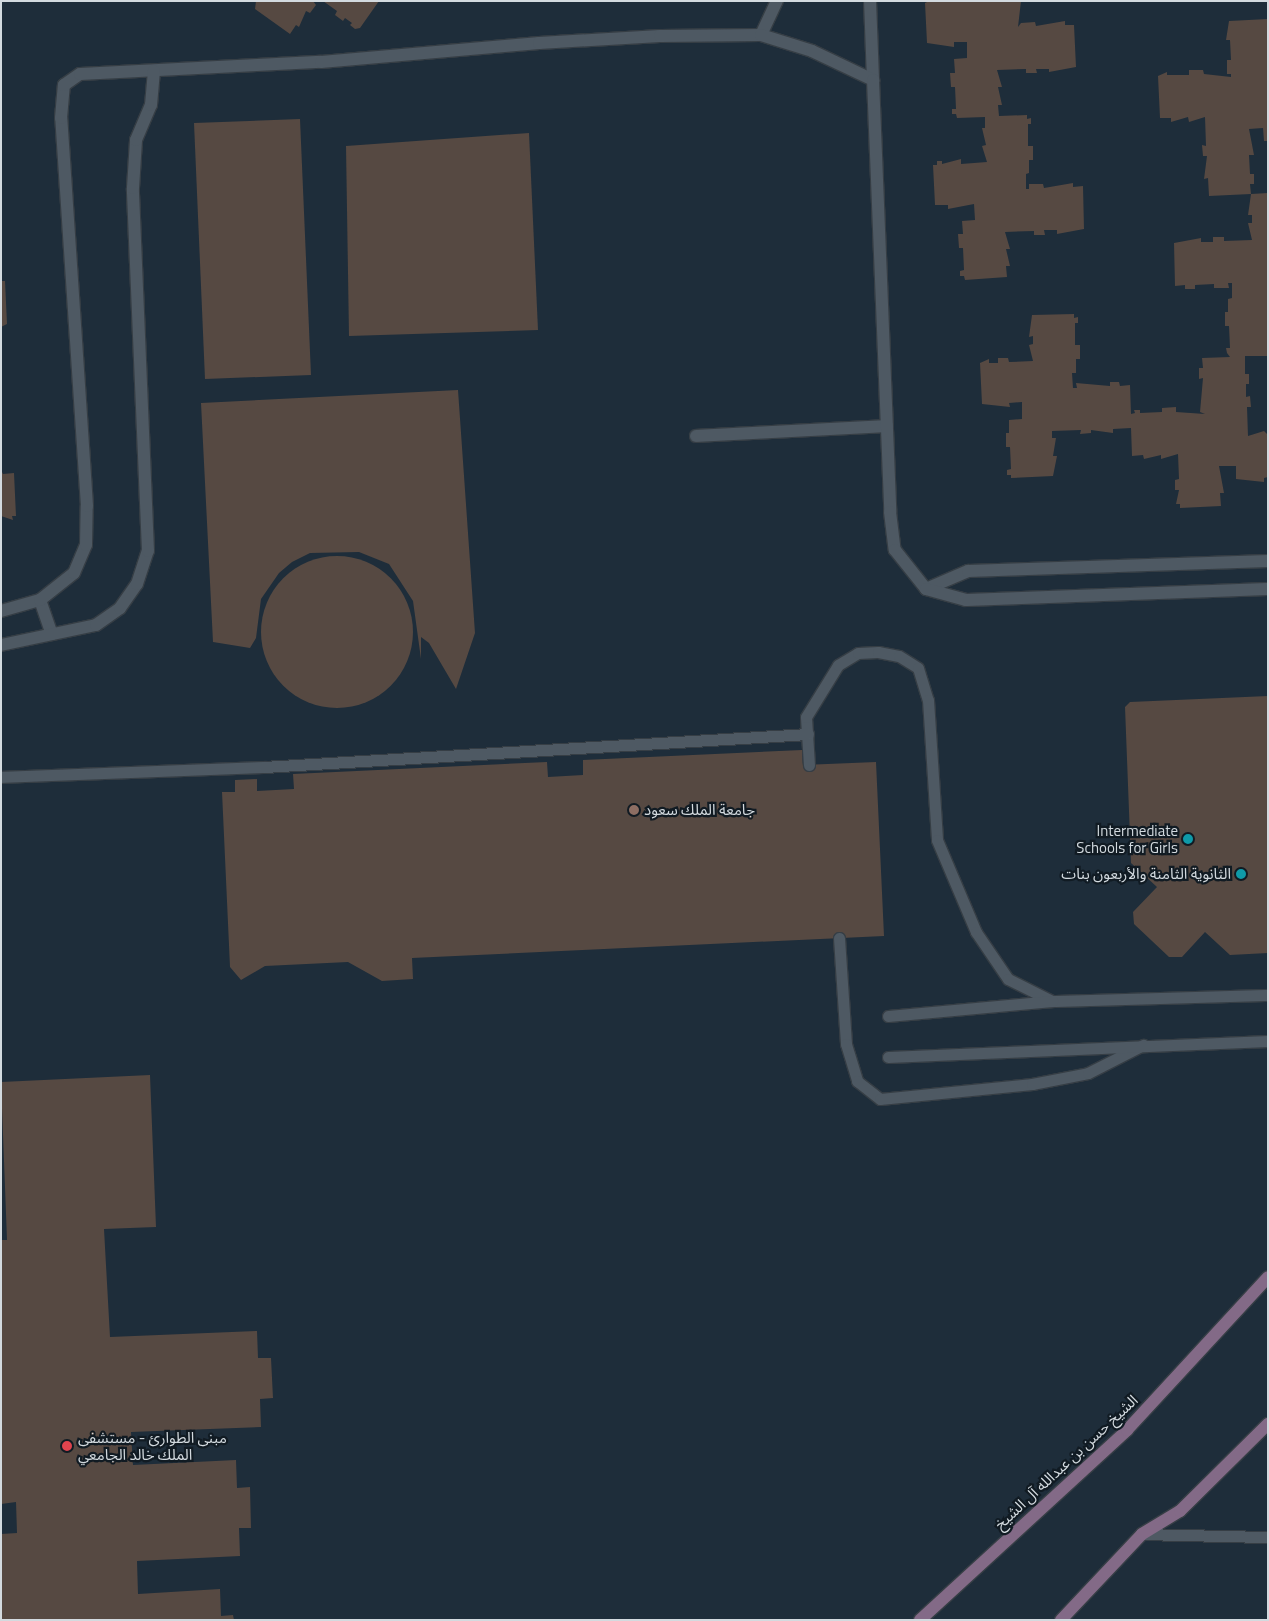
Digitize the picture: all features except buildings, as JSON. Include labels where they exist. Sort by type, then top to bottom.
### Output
[{"type":"main road","name":"الشيخ حسن بن عبدالله آل الشيخ","points":[[920,1620],[1127,1430],[1268,1277]]},
{"type":"main road","points":[[1061,1620],[1142,1534],[1180,1512],[1268,1424]]},
{"type":"street","points":[[761,35],[777,1]]},
{"type":"street","points":[[870,1],[887,426],[895,550],[926,589],[966,600],[1268,589]]},
{"type":"street","points":[[1,611],[40,600],[74,573],[86,546],[87,506],[61,118],[64,85],[80,74],[330,62],[587,40],[761,35],[812,51],[873,80]]},
{"type":"street","points":[[1,644],[96,625],[120,608],[137,584],[148,551],[133,188],[136,140],[152,106],[154,71]]},
{"type":"street","points":[[696,436],[887,426]]},
{"type":"street","points":[[926,589],[968,571],[1268,561]]},
{"type":"street","points":[[40,600],[52,634]]},
{"type":"lane","points":[[809,765],[806,717],[822,686],[838,665],[858,653],[878,652],[899,656],[918,668],[928,700],[937,840],[946,864],[976,932],[1008,979],[1052,1001]]},
{"type":"lane","points":[[1,777],[274,766],[808,734]]},
{"type":"lane","points":[[839,938],[846,1044],[857,1081],[880,1099],[1041,1082],[1088,1073],[1143,1045]]},
{"type":"lane","points":[[888,1016],[1052,1001],[1268,995]]},
{"type":"lane","points":[[1246,1041],[1268,1045]]},
{"type":"lane","points":[[888,1057],[1268,1041]]},
{"type":"lane","points":[[1142,1534],[1268,1537]]},
{"type":"shaded area","name":"جامعة الملك سعود","points":[[1,1],[1268,1],[1268,1620],[1,1620]]},
{"type":"place","name":"جامعة الملك سعود","points":[[634,810]]},
{"type":"place","name":"Intermediate Schools for Girls","points":[[1188,839]]},
{"type":"place","name":"الثانوية الثامنة والأربعون بنات","points":[[1241,874]]},
{"type":"place","name":"مبنى الطوارئ - مستشفى الملك خالد الجامعي","points":[[67,1446]]}]
